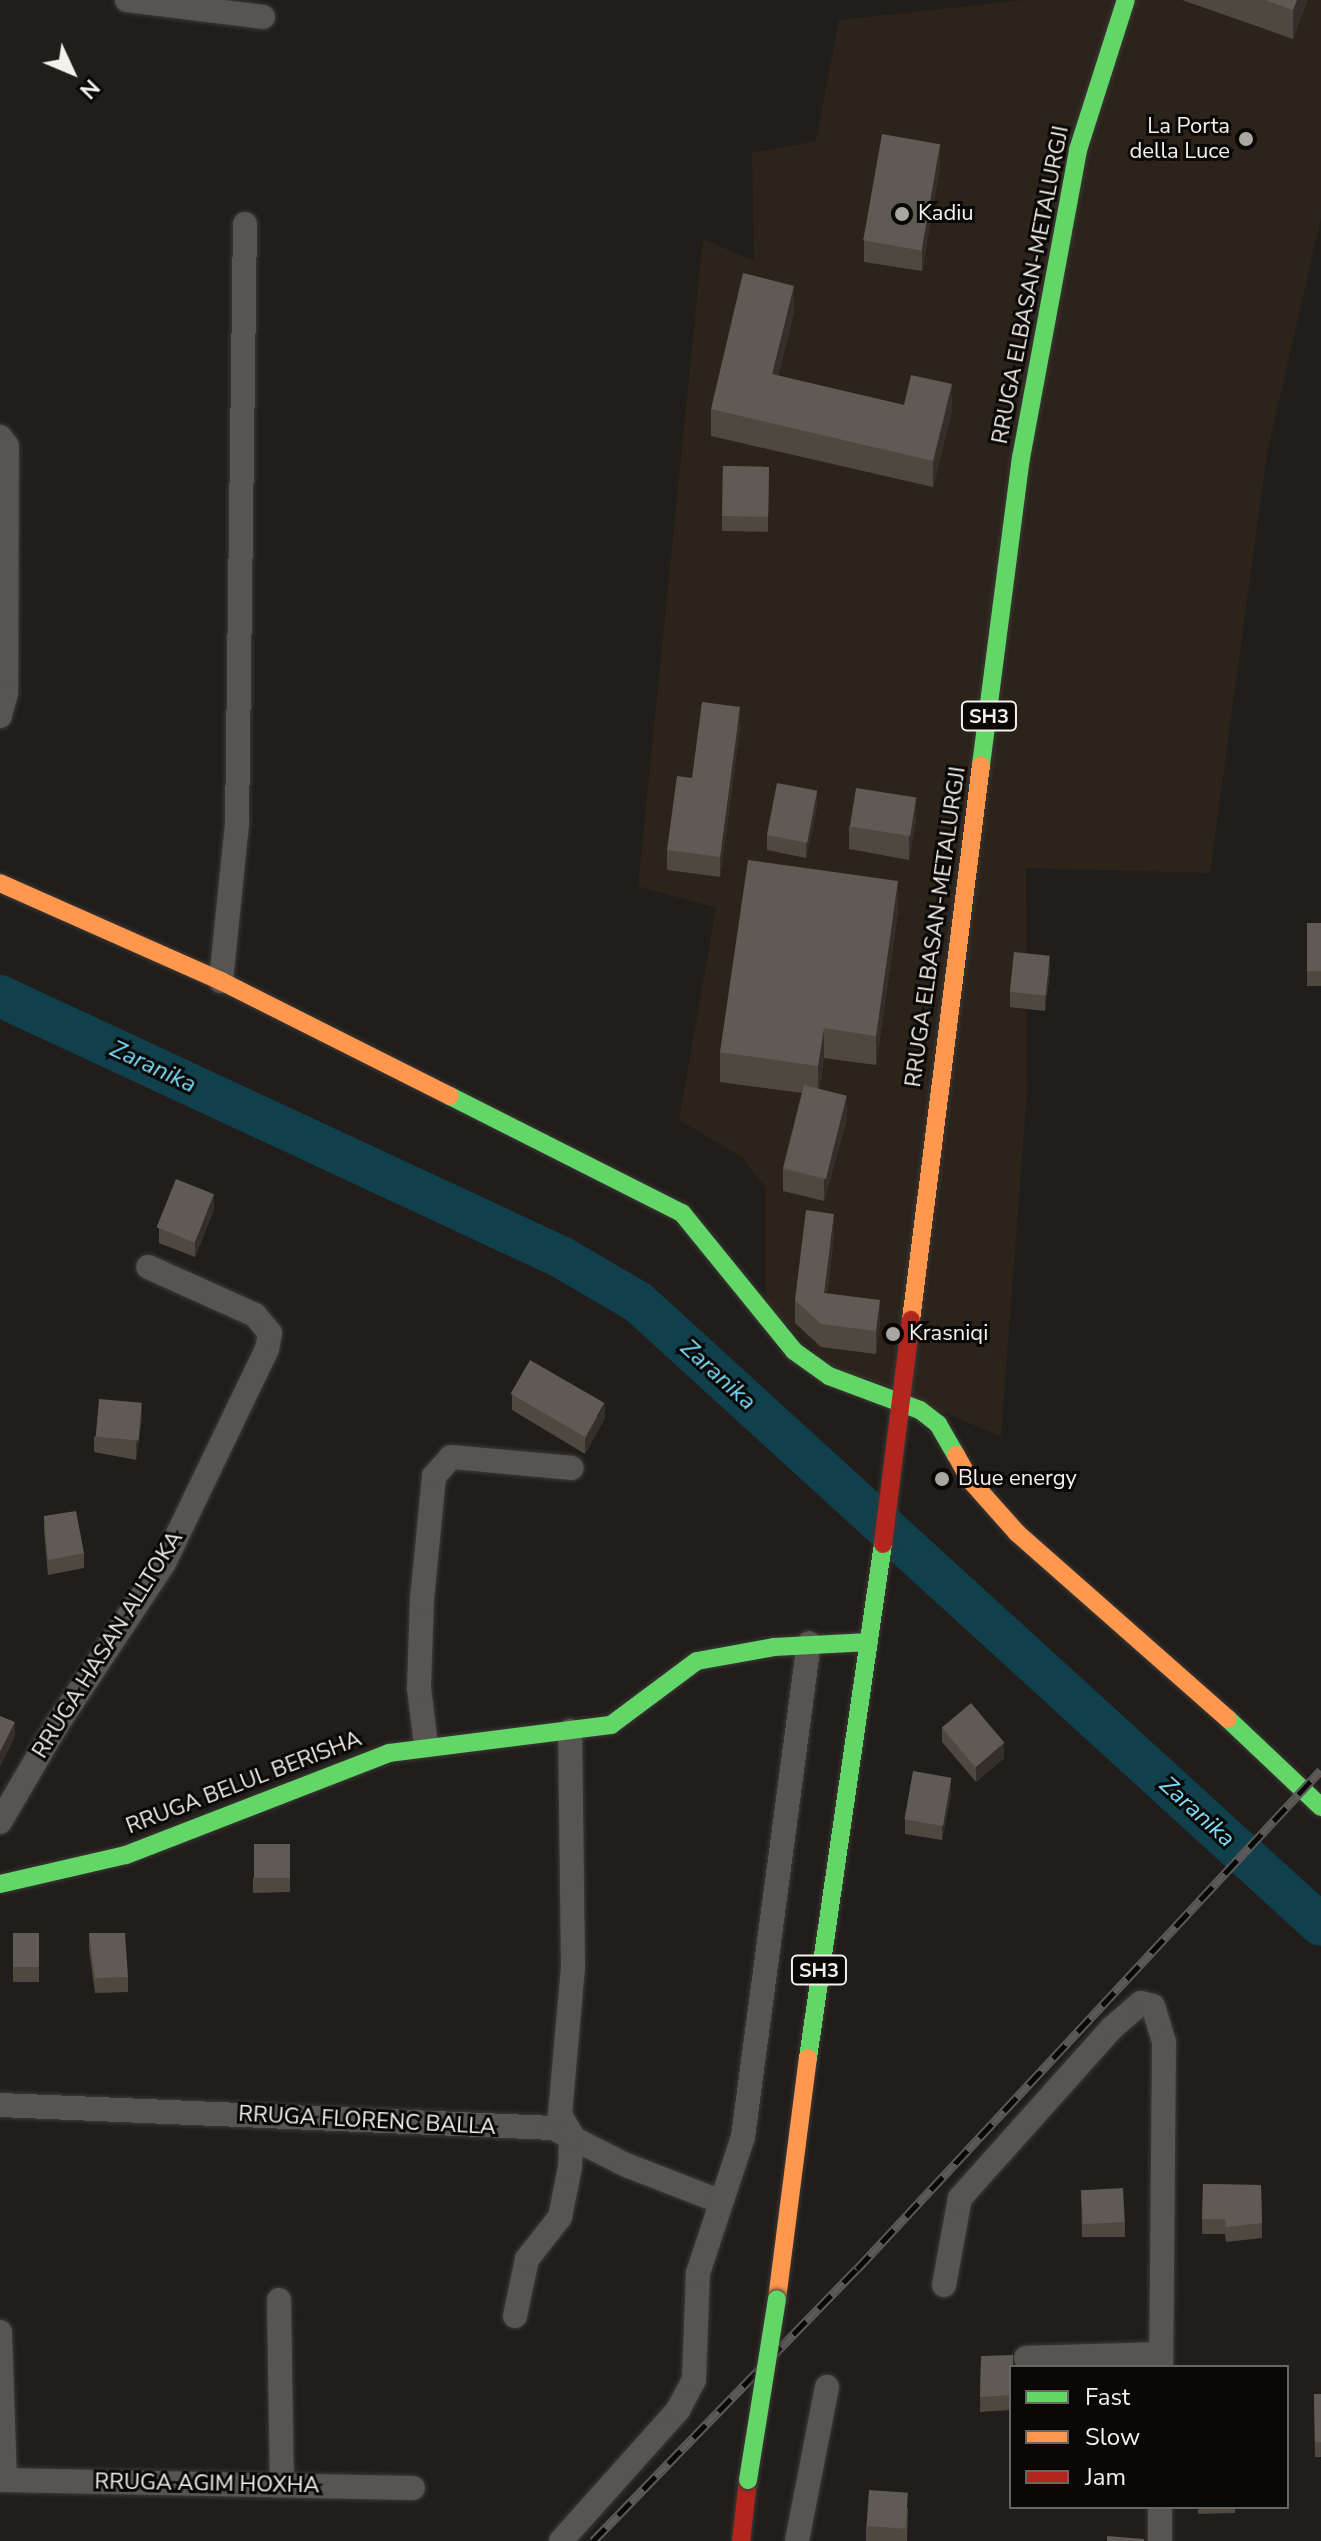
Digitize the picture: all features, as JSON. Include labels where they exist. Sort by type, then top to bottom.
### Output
[{"type":"main road","name":"RRUGA ELBASAN-METALURGJI","points":[[869,1642],[903,1404],[1021,458],[1078,150],[1126,0]]},
{"type":"main road","points":[[0,883],[221,981],[682,1213],[794,1351],[829,1376],[903,1404],[938,1424],[970,1480],[1017,1533],[1153,1648],[1321,1807]]},
{"type":"main road","name":"RRUGA BELUL BERISHA","points":[[0,1884],[126,1855],[310,1779],[426,1745],[611,1725],[697,1661],[809,1643],[869,1642]]},
{"type":"main road","name":"SH3","points":[[741,2541],[869,1642]]},
{"type":"street","points":[[127,0],[263,17]]},
{"type":"street","points":[[221,981],[237,824],[245,224]]},
{"type":"street","points":[[0,437],[7,446],[7,470],[6,693],[0,716]]},
{"type":"street","name":"RRUGA HASAN ALLTOKA","points":[[0,1822],[56,1726],[164,1563],[267,1349],[270,1333],[255,1315],[148,1267]]},
{"type":"street","points":[[426,1745],[421,1643],[434,1476],[451,1457],[571,1468]]},
{"type":"street","points":[[561,2541],[678,2410],[694,2380],[698,2273],[719,2201],[743,2137],[809,1643]]},
{"type":"street","points":[[515,2316],[527,2259],[565,2205],[571,2134],[560,2115],[573,1967],[570,1731]]},
{"type":"street","points":[[944,2285],[960,2198],[1112,2028],[1141,2003],[1153,2006],[1164,2042],[1160,2361],[1026,2358]]},
{"type":"street","name":"RRUGA FLORENC BALLA","points":[[0,2105],[553,2128],[571,2134],[626,2165],[719,2201]]},
{"type":"street","points":[[279,2300],[282,2485]]},
{"type":"street","points":[[0,2332],[2,2480]]},
{"type":"street","points":[[797,2541],[827,2387]]},
{"type":"street","name":"RRUGA AGIM HOXHA","points":[[2,2480],[413,2488]]},
{"type":"street","points":[[1160,2509],[1160,2541]]},
{"type":"shaded area","points":[[1024,0],[1321,0],[1321,218],[1267,453],[1210,873],[1026,868],[1027,1092],[1001,1436],[838,1370],[766,1306],[766,1188],[741,1157],[679,1120],[716,908],[638,886],[703,239],[754,261],[752,153],[816,141],[839,20]]},
{"type":"building","points":[[1265,0],[1297,0],[1293,10]]},
{"type":"building","name":"Kadiu","points":[[882,134],[940,144],[921,251],[863,240]]},
{"type":"building","points":[[743,273],[794,286],[772,374],[904,405],[911,375],[952,384],[933,461],[711,409]]},
{"type":"building","points":[[723,466],[769,467],[768,517],[722,516]]},
{"type":"building","points":[[702,702],[740,707],[720,857],[667,850],[677,776],[692,778]]},
{"type":"building","points":[[777,783],[817,791],[807,843],[767,835]]},
{"type":"building","points":[[856,788],[916,798],[910,836],[850,827]]},
{"type":"building","points":[[748,860],[898,881],[876,1036],[824,1028],[818,1066],[720,1052]]},
{"type":"building","points":[[1307,923],[1321,923],[1321,971],[1307,971]]},
{"type":"building","points":[[1014,952],[1050,956],[1046,996],[1010,992]]},
{"type":"building","points":[[804,1085],[847,1096],[826,1179],[783,1168]]},
{"type":"building","points":[[176,1179],[214,1194],[195,1243],[157,1227]]},
{"type":"building","points":[[806,1210],[834,1214],[824,1293],[880,1300],[876,1331],[821,1324],[795,1300]]},
{"type":"building","points":[[530,1360],[604,1403],[585,1437],[510,1394]]},
{"type":"building","points":[[99,1399],[142,1403],[139,1441],[96,1437]]},
{"type":"building","points":[[76,1511],[84,1553],[48,1560],[44,1516]]},
{"type":"building","points":[[971,1703],[1004,1743],[975,1767],[942,1727]]},
{"type":"building","points":[[0,1716],[15,1722],[0,1752]]},
{"type":"building","points":[[913,1771],[951,1778],[943,1826],[904,1819]]},
{"type":"building","points":[[254,1844],[290,1844],[290,1878],[254,1878]]},
{"type":"building","points":[[13,1933],[39,1933],[39,1967],[13,1967]]},
{"type":"building","points":[[89,1933],[125,1933],[128,1977],[95,1978]]},
{"type":"building","points":[[1203,2184],[1261,2185],[1262,2223],[1226,2227],[1225,2219],[1202,2219]]},
{"type":"building","points":[[1123,2188],[1125,2222],[1083,2224],[1081,2190]]},
{"type":"building","points":[[1013,2355],[1013,2365],[1009,2365],[1009,2395],[980,2397],[981,2356]]},
{"type":"building","points":[[1314,2394],[1321,2394],[1321,2442],[1315,2442]]},
{"type":"building","points":[[869,2490],[908,2493],[905,2529],[866,2526]]},
{"type":"building","points":[[1107,2536],[1144,2539],[1144,2541],[1107,2541]]},
{"type":"waterway","name":"Zaranika","points":[[0,996],[561,1257],[638,1302],[1321,1925]]},
{"type":"railway","points":[[593,2541],[857,2269],[1321,1770]]},
{"type":"traffic: fast","points":[[981,765],[1021,458],[1078,150],[1126,0]]},
{"type":"traffic: fast","points":[[450,1096],[682,1213],[794,1351],[829,1376],[920,1410],[938,1424],[956,1455]]},
{"type":"traffic: fast","points":[[808,2058],[883,1544]]},
{"type":"traffic: fast","points":[[0,1884],[126,1855],[389,1753],[611,1725],[697,1661],[774,1647],[869,1642]]},
{"type":"traffic: fast","points":[[1228,1719],[1321,1807]]},
{"type":"traffic: fast","points":[[748,2480],[777,2299]]},
{"type":"traffic: slow","points":[[911,1320],[981,765]]},
{"type":"traffic: slow","points":[[0,883],[221,981],[450,1096]]},
{"type":"traffic: slow","points":[[956,1455],[970,1480],[1017,1533],[1228,1719]]},
{"type":"traffic: slow","points":[[777,2299],[808,2058]]},
{"type":"traffic: jam","points":[[883,1544],[911,1320]]},
{"type":"traffic: jam","points":[[741,2541],[748,2480]]},
{"type":"place","name":"La Porta della Luce","points":[[1246,139]]},
{"type":"place","name":"Kadiu","points":[[902,214]]},
{"type":"place","name":"Krasniqi","points":[[893,1334]]},
{"type":"place","name":"Blue energy","points":[[942,1479]]}]
